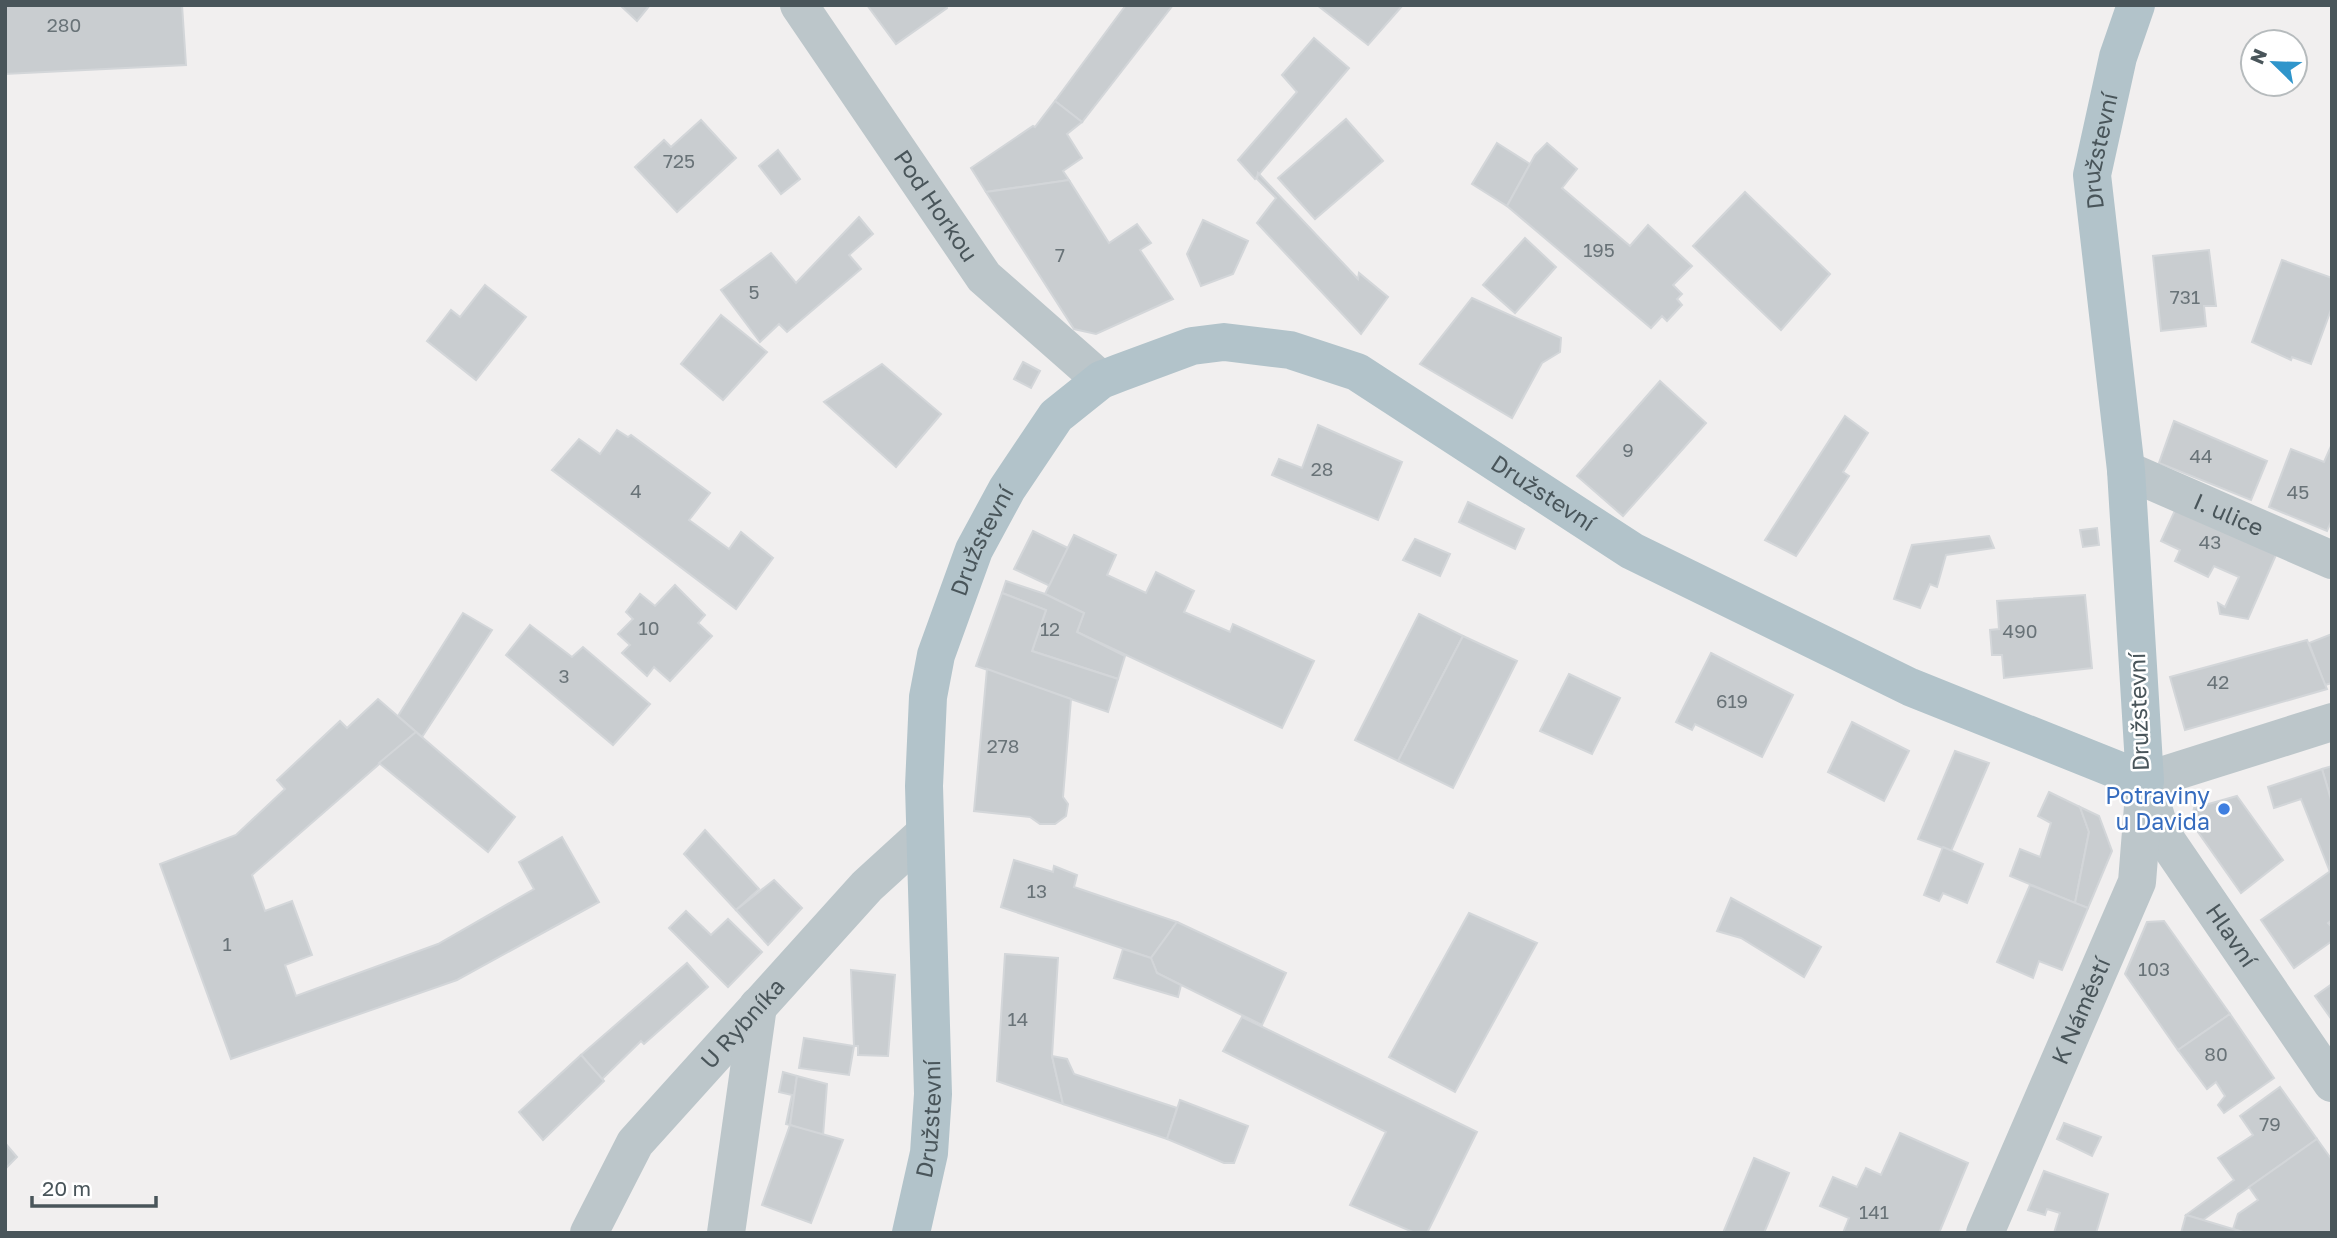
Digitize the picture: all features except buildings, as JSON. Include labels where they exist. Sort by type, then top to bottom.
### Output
[{"type":"main road","name":"Družstevní","points":[[911,1233],[929,1153],[933,1094],[924,834],[925,736],[930,686],[946,621],[962,579],[1007,489],[1056,416],[1101,380],[1192,346],[1224,342],[1290,350],[1357,372],[1632,551],[1910,687],[2145,781],[2126,470],[2092,175],[2118,57],[2136,5]]},
{"type":"street","name":"Pod Horkou","points":[[799,5],[984,277],[1101,380]]},
{"type":"street","name":"I. ulice","points":[[2126,470],[2332,561]]},
{"type":"street","points":[[2145,781],[2332,722]]},
{"type":"street","name":"Hlavní","points":[[2145,781],[2161,831],[2332,1083]]},
{"type":"street","name":"K Náměstí","points":[[1985,1233],[2137,882],[2145,781]]},
{"type":"street","name":"U Rybníka","points":[[589,1233],[635,1143],[867,886],[924,834]]},
{"type":"street","points":[[726,1233],[758,1006]]},
{"type":"place","name":"Potraviny u Davida","points":[[2224,809]]}]
